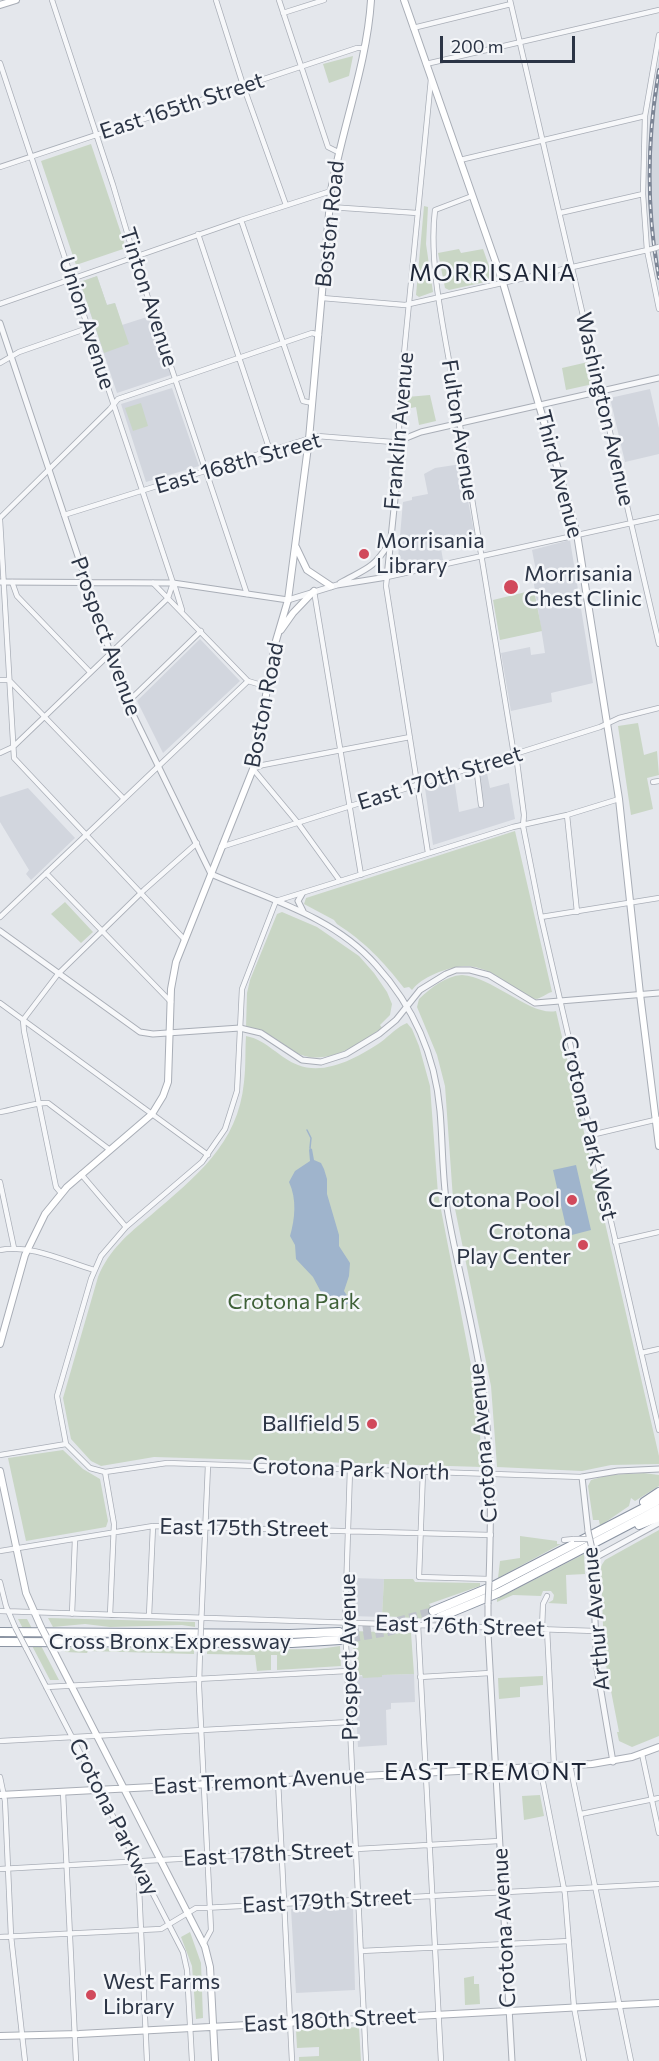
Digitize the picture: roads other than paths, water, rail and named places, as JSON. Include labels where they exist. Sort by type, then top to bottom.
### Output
[{"type":"highway","points":[[601,1534],[659,1492]]},
{"type":"highway","points":[[601,1534],[659,1500]]},
{"type":"highway","points":[[437,1614],[601,1534],[659,1509]]},
{"type":"highway","points":[[601,1534],[659,1517]]},
{"type":"highway","name":"Cross Bronx Expressway","points":[[0,1632],[339,1636],[292,1643],[0,1642]]},
{"type":"main road","points":[[0,5],[15,0]]},
{"type":"main road","name":"Boston Road","points":[[0,1344],[27,1249],[42,1219],[61,1193],[152,1114],[168,1082],[173,972],[184,939],[253,769],[277,635],[288,600],[309,440],[331,191],[338,152],[364,48],[371,0]]},
{"type":"main road","name":"Third Avenue","points":[[404,0],[503,283],[577,534],[620,799],[640,994],[659,1146]]},
{"type":"main road","points":[[295,547],[308,570],[334,586]]},
{"type":"main road","points":[[277,635],[293,613],[314,591]]},
{"type":"main road","points":[[0,1471],[26,1593],[33,1612],[204,1942],[210,1963],[215,2061]]},
{"type":"main road","name":"East Tremont Avenue","points":[[2,1795],[613,1762],[659,1747]]},
{"type":"main road","name":"East 180th Street","points":[[0,2036],[659,2003]]},
{"type":"street","name":"Tinton Avenue","points":[[52,0],[134,256],[247,594]]},
{"type":"street","points":[[216,0],[286,206]]},
{"type":"street","points":[[279,0],[328,147],[338,152]]},
{"type":"street","points":[[284,13],[324,0]]},
{"type":"street","points":[[413,28],[510,2]]},
{"type":"street","name":"Washington Avenue","points":[[510,2],[659,644]]},
{"type":"street","points":[[426,64],[659,10]]},
{"type":"street","points":[[659,36],[645,117],[643,194],[659,309]]},
{"type":"street","name":"East 165th Street","points":[[0,166],[301,66],[357,48],[364,48]]},
{"type":"street","name":"Union Avenue","points":[[0,63],[183,613]]},
{"type":"street","name":"Franklin Avenue","points":[[428,853],[386,586],[401,440],[399,428],[417,213],[431,80]]},
{"type":"street","points":[[460,160],[645,117]]},
{"type":"street","points":[[0,303],[198,234],[331,191]]},
{"type":"street","points":[[560,213],[643,194]]},
{"type":"street","name":"Fulton Avenue","points":[[472,196],[435,210],[432,244],[480,556],[513,755],[517,762],[524,814],[523,826]]},
{"type":"street","points":[[330,207],[417,213]]},
{"type":"street","points":[[241,220],[303,401],[312,403]]},
{"type":"street","points":[[198,234],[270,451]]},
{"type":"street","points":[[322,298],[410,304],[659,247]]},
{"type":"street","name":"Prospect Avenue","points":[[0,323],[126,700],[211,874]]},
{"type":"street","points":[[0,363],[12,355],[88,328]]},
{"type":"street","points":[[184,939],[14,758],[0,519],[118,399],[312,333],[319,335]]},
{"type":"street","name":"East 168th Street","points":[[64,515],[318,436],[393,442],[421,432],[659,378]]},
{"type":"street","points":[[2,582],[173,583],[288,600],[334,586],[387,577],[659,517]]},
{"type":"street","points":[[334,586],[362,573],[374,564],[390,541]]},
{"type":"street","points":[[12,582],[17,596],[90,672]]},
{"type":"street","name":"Union Avenue","points":[[153,583],[248,681]]},
{"type":"street","points":[[0,753],[13,747],[168,598],[173,583]]},
{"type":"street","points":[[314,591],[361,875]]},
{"type":"street","points":[[126,700],[134,696],[201,631]]},
{"type":"street","points":[[0,680],[9,680],[124,799]]},
{"type":"street","points":[[0,917],[248,681],[268,687]]},
{"type":"street","name":"East 170th Street","points":[[221,847],[600,727],[607,722],[659,708]]},
{"type":"street","points":[[340,881],[298,822],[253,769],[263,765],[410,737]]},
{"type":"street","points":[[476,766],[481,805]]},
{"type":"street","points":[[653,782],[659,780]]},
{"type":"street","points":[[211,874],[276,902],[513,827],[567,815],[620,799]]},
{"type":"street","points":[[567,815],[576,912]]},
{"type":"street","name":"Crotona Park West","points":[[523,826],[541,917],[659,1430]]},
{"type":"street","points":[[61,1193],[56,1187],[23,1020],[58,974],[140,894],[197,843]]},
{"type":"street","points":[[46,873],[171,1002]]},
{"type":"street","points":[[302,894],[298,901],[304,913]]},
{"type":"street","points":[[541,917],[659,898]]},
{"type":"street","points":[[110,1615],[114,1524],[105,1472],[90,1468],[66,1444],[57,1396],[94,1270],[105,1251],[126,1227],[191,1173],[208,1155],[225,1129],[238,1082],[240,995],[243,982],[276,902]]},
{"type":"street","name":"Crotona Avenue","points":[[276,902],[322,921],[360,949],[377,965],[407,1004],[423,1039],[436,1083],[445,1194],[484,1397],[490,1474],[492,1503],[488,1628],[512,2061]]},
{"type":"street","points":[[0,931],[140,1032],[240,1028],[261,1033],[302,1060],[321,1062],[346,1054],[380,1034],[396,1020],[407,1004],[426,985],[449,972],[463,970],[489,975],[533,1002],[659,993]]},
{"type":"street","points":[[0,1003],[208,1155]]},
{"type":"street","points":[[0,1112],[33,1106],[39,1102],[48,1103],[110,1150]]},
{"type":"street","points":[[591,1135],[657,1120]]},
{"type":"street","points":[[81,1174],[126,1227]]},
{"type":"street","points":[[0,1182],[14,1248]]},
{"type":"street","points":[[615,1242],[659,1232]]},
{"type":"street","points":[[0,1250],[27,1249],[94,1270]]},
{"type":"street","points":[[641,1353],[659,1349]]},
{"type":"street","points":[[0,1455],[66,1444]]},
{"type":"street","name":"Crotona Park North","points":[[105,1472],[153,1464],[582,1477],[618,1471],[659,1469]]},
{"type":"street","points":[[204,1942],[211,1932],[199,1679],[208,1465]]},
{"type":"street","name":"Prospect Avenue","points":[[350,1469],[345,1623],[366,2061]]},
{"type":"street","points":[[423,1471],[419,1577],[489,1581]]},
{"type":"street","name":"Arthur Avenue","points":[[582,1477],[593,1559],[597,1668],[613,1762]]},
{"type":"street","points":[[593,1559],[659,1523]]},
{"type":"street","points":[[150,1616],[153,1526]]},
{"type":"street","name":"East 175th Street","points":[[0,1551],[153,1526],[491,1536]]},
{"type":"street","points":[[72,1614],[75,1539]]},
{"type":"street","points":[[564,1540],[590,1539]]},
{"type":"street","name":"Crotona Parkway","points":[[0,1582],[8,1612],[15,1627],[182,1948],[186,1962],[192,2061]]},
{"type":"street","points":[[547,1596],[543,1603],[554,1766]]},
{"type":"street","name":"East 176th Street","points":[[0,1611],[595,1631]]},
{"type":"street","points":[[418,1625],[441,2061]]},
{"type":"street","points":[[46,1687],[347,1671]]},
{"type":"street","points":[[420,1677],[490,1673]]},
{"type":"street","points":[[0,1741],[350,1722]]},
{"type":"street","points":[[642,1754],[659,1833]]},
{"type":"street","points":[[570,1765],[631,2061]]},
{"type":"street","points":[[540,1767],[564,1889],[574,2007],[584,2061]]},
{"type":"street","points":[[0,1777],[11,1936],[25,2061]]},
{"type":"street","points":[[278,1780],[292,2061]]},
{"type":"street","points":[[63,1792],[76,2061]]},
{"type":"street","points":[[580,1814],[659,1798]]},
{"type":"street","name":"East 178th Street","points":[[0,1869],[500,1842]]},
{"type":"street","points":[[137,1862],[147,2061]]},
{"type":"street","name":"East 179th Street","points":[[0,1937],[161,1929],[196,1908],[659,1884]]},
{"type":"street","points":[[361,1952],[569,1941]]},
{"type":"water","points":[[310,1148],[314,1160],[321,1163],[324,1169],[327,1194],[339,1235],[339,1246],[350,1263],[344,1291],[348,1297],[348,1303],[344,1306],[328,1305],[327,1298],[322,1294],[313,1277],[296,1259],[295,1245],[290,1236],[294,1209],[289,1182],[295,1171],[310,1161]]},
{"type":"water","name":"Crotona Pool","points":[[576,1165],[591,1230],[568,1236],[553,1170]]},
{"type":"waterway","points":[[307,1130],[311,1138],[310,1148]]},
{"type":"tunnel","points":[[339,1632],[387,1624],[433,1611]]},
{"type":"tunnel","points":[[340,1640],[388,1632],[440,1617]]},
{"type":"railway","points":[[659,70],[650,148],[650,200],[659,278]]},
{"type":"place","name":"Morrisania Library","points":[[364,554]]},
{"type":"place","name":"Morrisania Chest Clinic","points":[[511,587]]},
{"type":"place","name":"Crotona Pool","points":[[572,1200]]},
{"type":"place","name":"Crotona Play Center","points":[[583,1245]]},
{"type":"place","name":"Ballfield 5","points":[[372,1424]]},
{"type":"place","name":"West Farms Library","points":[[91,1995]]},
{"type":"district","name":"MORRISANIA","points":[[493,273]]},
{"type":"district","name":"EAST TREMONT","points":[[486,1772]]},
{"type":"park label","name":"Crotona Park","points":[[294,1302]]}]
